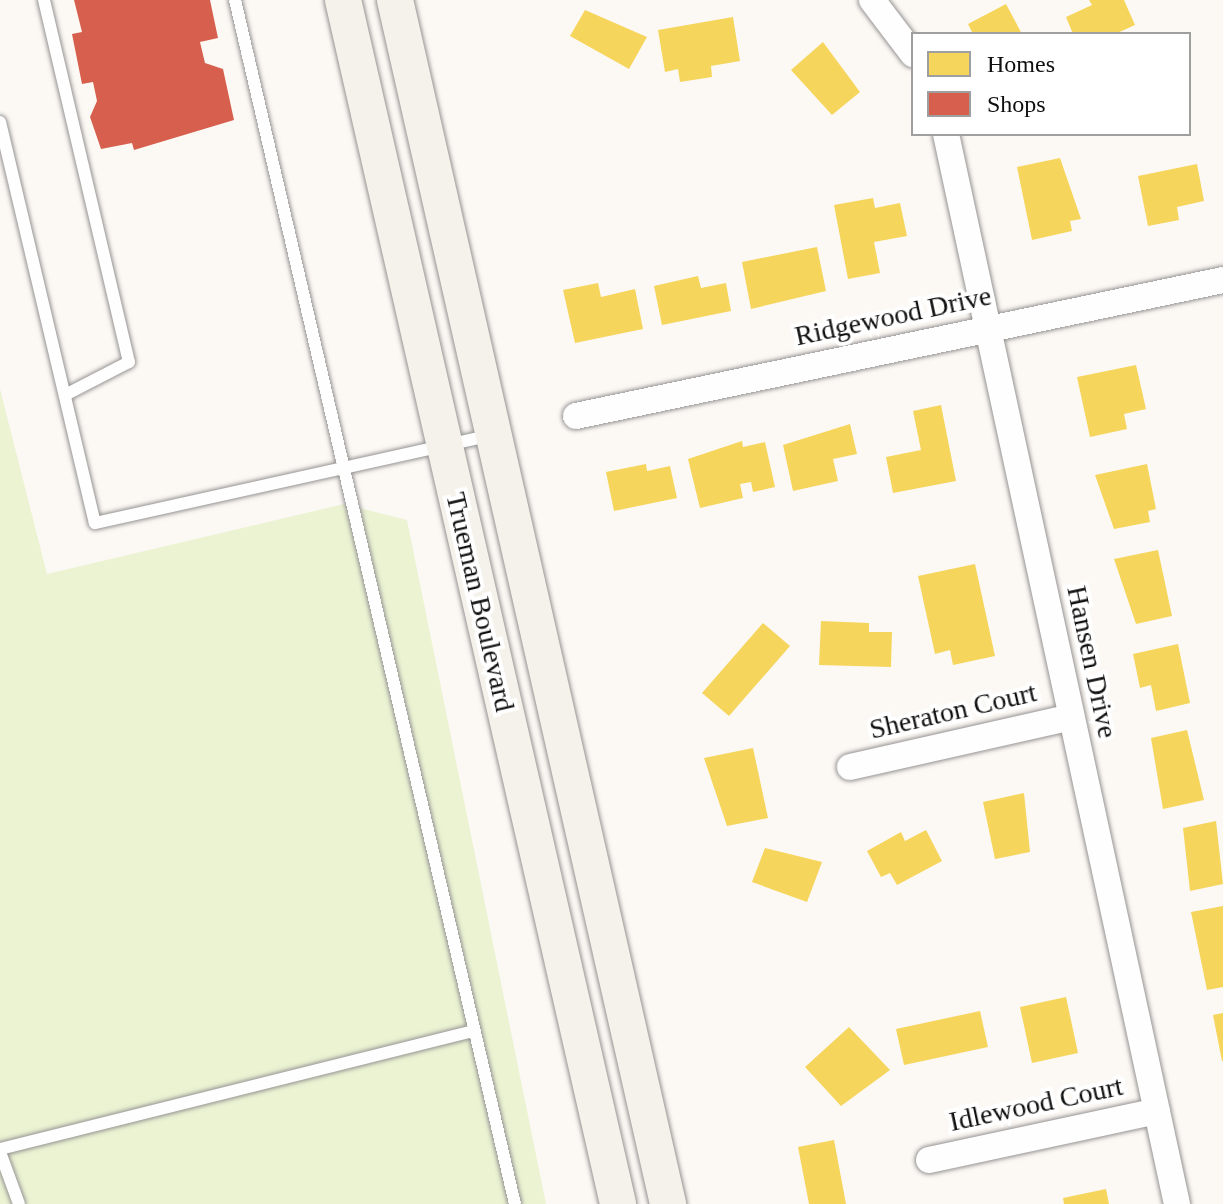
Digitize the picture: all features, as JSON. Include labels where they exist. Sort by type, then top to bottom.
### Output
[{"type":"main road","name":"Trueman Boulevard","points":[[343,0],[618,1204]]},
{"type":"main road","name":"Trueman Boulevard","points":[[395,0],[491,435],[668,1204]]},
{"type":"street","points":[[872,0],[911,51]]},
{"type":"street","name":"Hansen Drive","points":[[946,136],[1177,1204]]},
{"type":"street","name":"Ridgewood Drive","points":[[576,416],[1223,280]]},
{"type":"street","name":"Sheraton Court","points":[[850,767],[1071,717]]},
{"type":"street","name":"Idlewood Court","points":[[929,1160],[1157,1111]]},
{"type":"lane","points":[[44,0],[129,362],[65,395]]},
{"type":"lane","points":[[235,0],[515,1204]]},
{"type":"lane","points":[[0,122],[95,523],[491,435]]},
{"type":"lane","points":[[19,1204],[0,1150],[474,1031]]},
{"type":"green space","points":[[0,389],[47,574],[344,504],[407,520],[546,1204],[0,1204]]},
{"type":"building: Homes","points":[[1089,0],[1124,0],[1135,25],[1119,32],[1072,32],[1066,17],[1092,5]]},
{"type":"building: Homes","points":[[1006,4],[1021,32],[972,32],[968,24]]},
{"type":"building: Homes","points":[[585,10],[647,37],[629,69],[570,36]]},
{"type":"building: Homes","points":[[733,17],[740,61],[711,66],[712,77],[680,82],[678,69],[665,72],[658,30]]},
{"type":"building: Homes","points":[[823,42],[860,92],[832,115],[791,70]]},
{"type":"building: Homes","points":[[1060,158],[1081,219],[1070,221],[1072,231],[1032,240],[1017,167]]},
{"type":"building: Homes","points":[[1197,164],[1204,201],[1177,207],[1179,220],[1148,226],[1138,176]]},
{"type":"building: Homes","points":[[873,198],[875,208],[900,203],[907,236],[874,242],[880,273],[848,279],[834,205]]},
{"type":"building: Homes","points":[[817,247],[826,291],[751,309],[742,262]]},
{"type":"building: Homes","points":[[698,276],[701,288],[726,283],[731,311],[662,325],[654,286]]},
{"type":"building: Homes","points":[[598,283],[601,297],[635,289],[643,329],[575,343],[563,290]]},
{"type":"building: Homes","points":[[1136,365],[1146,409],[1124,414],[1127,429],[1090,437],[1077,377]]},
{"type":"building: Homes","points":[[941,405],[956,481],[893,493],[886,457],[921,450],[913,411]]},
{"type":"building: Homes","points":[[850,424],[857,454],[833,459],[838,481],[793,491],[783,445]]},
{"type":"building: Homes","points":[[742,441],[743,447],[765,442],[775,487],[753,492],[751,482],[740,484],[743,498],[700,508],[688,459]]},
{"type":"building: Homes","points":[[646,464],[647,471],[670,466],[677,498],[614,511],[606,472]]},
{"type":"building: Homes","points":[[1147,464],[1156,509],[1148,511],[1150,522],[1114,529],[1095,475]]},
{"type":"building: Homes","points":[[1158,550],[1172,616],[1136,624],[1114,559]]},
{"type":"building: Homes","points":[[975,564],[995,656],[953,665],[950,650],[935,654],[918,576]]},
{"type":"building: Homes","points":[[821,621],[869,623],[869,632],[892,632],[891,667],[819,665]]},
{"type":"building: Homes","points":[[763,623],[790,646],[729,716],[702,693]]},
{"type":"building: Homes","points":[[1178,644],[1190,703],[1156,711],[1151,685],[1140,688],[1133,654]]},
{"type":"building: Homes","points":[[1187,730],[1204,800],[1163,809],[1151,738]]},
{"type":"building: Homes","points":[[753,748],[768,818],[727,826],[704,758]]},
{"type":"building: Homes","points":[[1024,793],[1030,852],[995,859],[983,802]]},
{"type":"building: Homes","points":[[1216,821],[1223,884],[1190,891],[1183,828]]},
{"type":"building: Homes","points":[[926,830],[942,861],[897,885],[890,873],[881,877],[867,851],[901,832],[905,841]]},
{"type":"building: Homes","points":[[765,848],[822,862],[807,902],[752,882]]},
{"type":"building: Homes","points":[[1223,906],[1223,987],[1207,990],[1191,912]]},
{"type":"building: Homes","points":[[1066,997],[1078,1053],[1032,1063],[1020,1007]]},
{"type":"building: Homes","points":[[980,1011],[988,1047],[904,1065],[896,1029]]},
{"type":"building: Homes","points":[[1223,1013],[1223,1061],[1222,1061],[1213,1015]]},
{"type":"building: Homes","points":[[849,1027],[890,1070],[841,1106],[805,1067]]},
{"type":"building: Homes","points":[[834,1140],[846,1204],[809,1204],[798,1147]]},
{"type":"building: Homes","points":[[1106,1189],[1109,1204],[1064,1204],[1063,1198]]},
{"type":"building: Shops","points":[[74,0],[210,0],[218,38],[200,42],[205,63],[223,69],[234,120],[134,150],[132,143],[101,149],[90,117],[97,101],[93,82],[82,84],[72,34],[82,32]]}]
